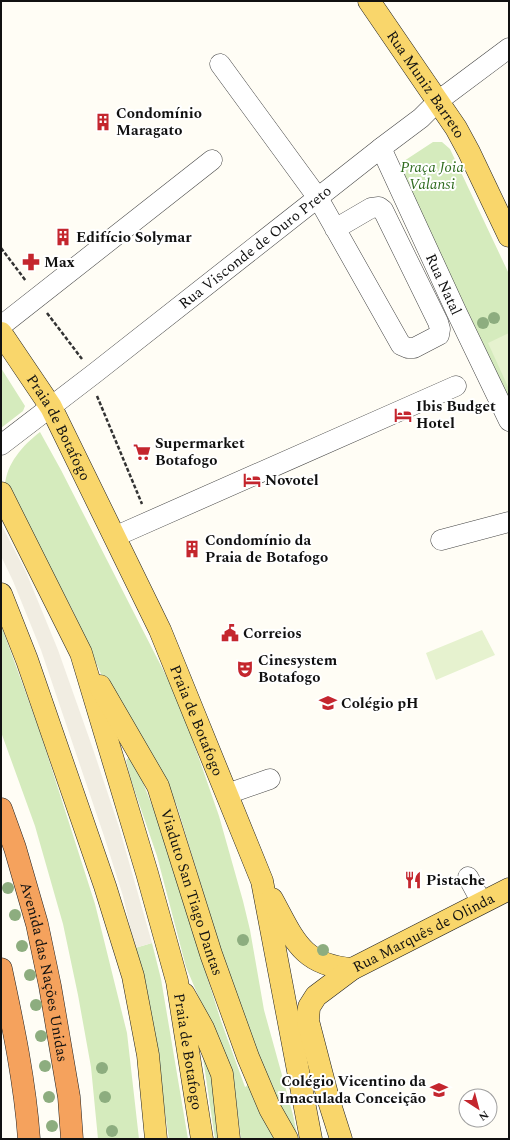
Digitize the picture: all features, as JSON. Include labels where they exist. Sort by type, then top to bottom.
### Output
[{"type":"highway","name":"Avenida das Nações Unidas","points":[[1,809],[15,848],[37,924],[50,986],[69,1097],[72,1139]]},
{"type":"highway","points":[[1,968],[15,1037],[29,1139]]},
{"type":"main road","name":"Rua Muniz Barreto","points":[[369,1],[456,128],[509,236]]},
{"type":"main road","name":"Praia de Botafogo","points":[[2,332],[51,407],[160,630],[262,881],[308,1133]]},
{"type":"main road","name":"Praia de Botafogo","points":[[1,493],[81,653],[147,873],[177,981],[202,1139]]},
{"type":"main road","points":[[1,594],[27,660],[105,886],[133,976],[148,1055],[156,1139]]},
{"type":"main road","name":"Viaduto San Tiago Dantas","points":[[81,653],[158,786],[211,954],[248,1057],[270,1109],[287,1139]]},
{"type":"main road","name":"Rua Marquês de Olinda","points":[[262,881],[290,934],[303,950],[324,964],[338,968],[352,969],[509,889]]},
{"type":"main road","points":[[341,1139],[328,1098],[308,1021],[309,1007],[316,996],[352,969]]},
{"type":"main road","points":[[177,981],[203,1028],[222,1074],[229,1139]]},
{"type":"street","name":"Rua Visconde de Ouro Preto","points":[[1,445],[421,118],[438,101],[509,48]]},
{"type":"street","points":[[220,64],[318,198],[335,229],[401,345],[408,348],[414,348],[439,335],[440,329],[438,322],[383,210],[379,207],[371,208],[335,229]]},
{"type":"street","name":"Rua Natal","points":[[381,148],[485,373],[509,420]]},
{"type":"street","points":[[2,332],[212,160]]},
{"type":"street","points":[[2,332],[53,303]]},
{"type":"street","points":[[114,537],[456,386]]},
{"type":"street","points":[[441,540],[509,522]]},
{"type":"street","points":[[227,794],[270,779]]},
{"type":"street","points":[[468,877],[482,903]]},
{"type":"path","points":[[100,391],[96,394],[144,508],[152,520]]},
{"type":"green space","name":"Praça Joia Valansi","points":[[433,142],[442,142],[450,149],[509,274],[509,398],[400,170],[404,161]]},
{"type":"green space","points":[[509,333],[509,389],[488,343]]},
{"type":"green space","points":[[1,368],[25,406],[23,411],[1,428]]},
{"type":"green space","points":[[40,432],[61,470],[179,701],[219,816],[243,901],[250,930],[264,1010],[293,1115],[298,1139],[241,1139],[233,1078],[186,967],[157,856],[131,780],[126,760],[128,758],[132,759],[138,770],[158,821],[221,1021],[245,1087],[263,1076],[240,1013],[177,806],[168,787],[110,694],[72,609],[5,486],[8,470],[16,456]]},
{"type":"green space","points":[[1,625],[40,732],[95,904],[127,1033],[139,1139],[98,1139],[91,1067],[63,924],[35,826],[1,732]]},
{"type":"green space","points":[[482,630],[495,655],[436,680],[426,653]]},
{"type":"green space","points":[[152,943],[161,979],[188,1139],[169,1139],[153,1033],[135,948]]},
{"type":"green space","points":[[202,1051],[212,1073],[223,1139],[215,1139]]},
{"type":"shaded area","points":[[1,524],[26,572],[58,650],[119,827],[152,943],[135,948],[123,896],[41,650],[13,581],[1,556]]},
{"type":"place","name":"Condomínio Maragato","points":[[103,122]]},
{"type":"place","name":"Edifício Solymar","points":[[63,237]]},
{"type":"place","name":"Max","points":[[31,262]]},
{"type":"place","name":"Ibis Budget Hotel","points":[[403,415]]},
{"type":"place","name":"Supermarket Botafogo","points":[[142,452]]},
{"type":"place","name":"Novotel","points":[[252,480]]},
{"type":"place","name":"Condomínio da Praia de Botafogo","points":[[192,549]]},
{"type":"place","name":"Correios","points":[[230,633]]},
{"type":"place","name":"Cinesystem Botafogo","points":[[245,669]]},
{"type":"place","name":"Colégio pH","points":[[328,703]]},
{"type":"place","name":"Pistache","points":[[413,880]]},
{"type":"place","name":"Colégio Vicentino da Imaculada Conceição","points":[[439,1090]]}]
